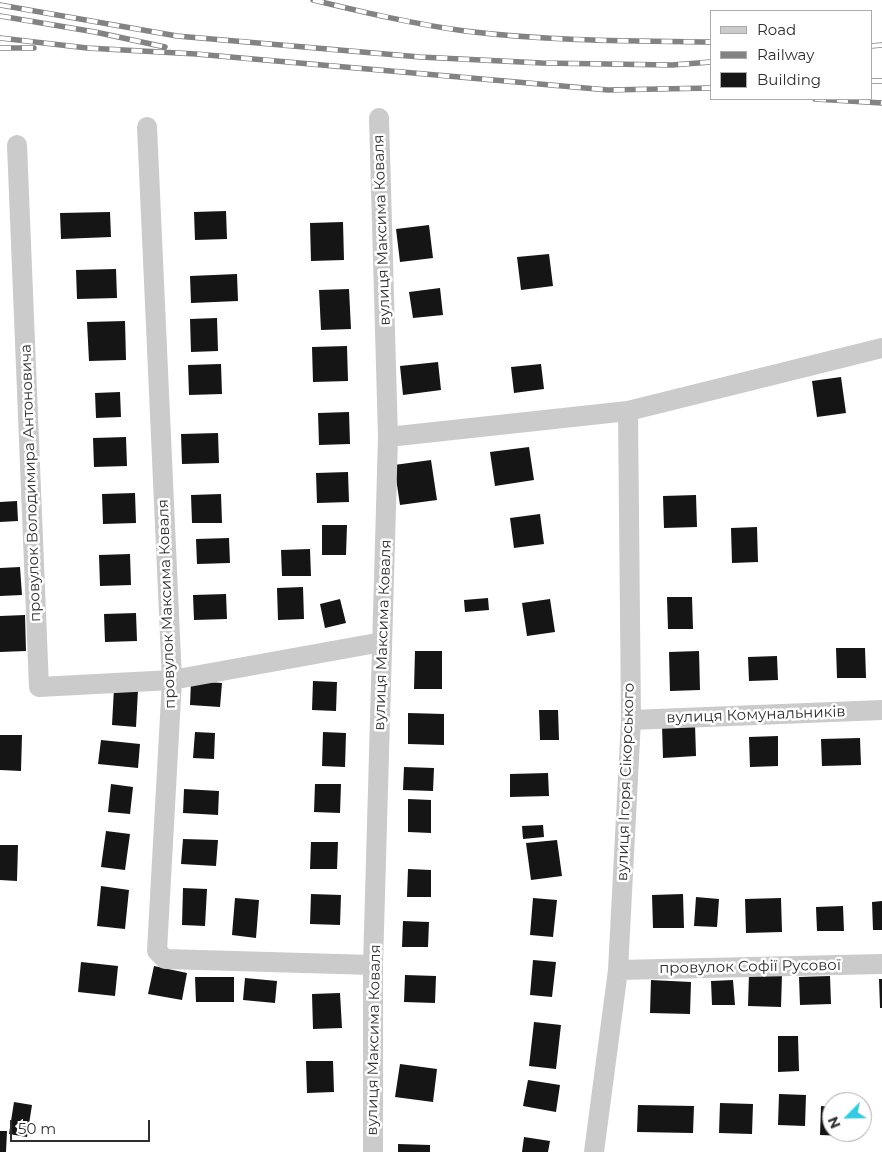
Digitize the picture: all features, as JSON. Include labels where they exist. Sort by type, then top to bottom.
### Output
[{"type":"street","name":"вулиця Максима Коваля","points":[[373,1152],[373,965],[388,437],[379,118]]},
{"type":"street","name":"провулок Максима Коваля","points":[[147,127],[172,680],[157,922],[157,951],[165,959],[373,965]]},
{"type":"street","name":"провулок Володимира Антоновича","points":[[17,145],[40,687],[172,680]]},
{"type":"street","points":[[388,437],[628,411],[882,348]]},
{"type":"street","name":"вулиця Ігоря Сікорського","points":[[594,1152],[618,970],[630,720],[628,411]]},
{"type":"street","points":[[172,680],[382,642]]},
{"type":"street","name":"вулиця Комунальників","points":[[630,720],[882,710]]},
{"type":"street","name":"провулок Софії Русової","points":[[618,970],[882,964]]},
{"type":"building","points":[[226,211],[227,239],[195,240],[194,212]]},
{"type":"building","points":[[110,212],[111,237],[61,239],[60,213]]},
{"type":"building","points":[[343,222],[344,260],[311,261],[310,223]]},
{"type":"building","points":[[429,225],[433,258],[400,262],[396,229]]},
{"type":"building","points":[[549,254],[553,286],[521,290],[517,257]]},
{"type":"building","points":[[116,269],[117,298],[77,299],[76,270]]},
{"type":"building","points":[[237,274],[238,301],[191,303],[190,276]]},
{"type":"building","points":[[440,288],[443,315],[413,318],[409,292]]},
{"type":"building","points":[[349,289],[351,329],[321,330],[319,290]]},
{"type":"building","points":[[217,318],[218,351],[191,352],[190,319]]},
{"type":"building","points":[[125,321],[126,360],[89,361],[87,322]]},
{"type":"building","points":[[347,346],[348,381],[313,382],[312,347]]},
{"type":"building","points":[[438,362],[441,390],[403,395],[400,366]]},
{"type":"building","points":[[221,364],[222,394],[189,395],[188,365]]},
{"type":"building","points":[[541,364],[544,389],[514,393],[511,367]]},
{"type":"building","points":[[841,377],[846,413],[817,417],[812,381]]},
{"type":"building","points":[[120,392],[121,417],[96,418],[95,393]]},
{"type":"building","points":[[349,412],[350,444],[319,445],[318,413]]},
{"type":"building","points":[[218,433],[219,463],[182,464],[181,434]]},
{"type":"building","points":[[126,437],[127,466],[94,467],[93,438]]},
{"type":"building","points":[[529,447],[534,480],[495,486],[490,452]]},
{"type":"building","points":[[431,460],[437,500],[400,505],[394,465]]},
{"type":"building","points":[[348,472],[349,502],[317,503],[316,473]]},
{"type":"building","points":[[135,493],[136,523],[103,524],[102,494]]},
{"type":"building","points":[[221,494],[222,523],[192,523],[191,495]]},
{"type":"building","points":[[696,495],[697,527],[664,528],[663,496]]},
{"type":"building","points":[[17,501],[18,521],[0,522],[0,502]]},
{"type":"building","points":[[540,514],[544,544],[514,548],[510,518]]},
{"type":"building","points":[[322,525],[347,525],[346,555],[322,555]]},
{"type":"building","points":[[757,527],[758,562],[732,563],[731,528]]},
{"type":"building","points":[[229,538],[230,563],[197,564],[196,539]]},
{"type":"building","points":[[310,549],[311,576],[282,576],[281,550]]},
{"type":"building","points":[[130,554],[131,585],[100,586],[99,555]]},
{"type":"building","points":[[20,567],[22,595],[0,596],[0,568]]},
{"type":"building","points":[[303,587],[304,619],[278,620],[277,588]]},
{"type":"building","points":[[226,594],[227,619],[194,620],[193,595]]},
{"type":"building","points":[[667,597],[692,597],[693,629],[668,629]]},
{"type":"building","points":[[488,598],[489,610],[465,612],[464,600]]},
{"type":"building","points":[[340,599],[346,623],[325,628],[320,604]]},
{"type":"building","points":[[550,599],[555,632],[527,636],[522,603]]},
{"type":"building","points":[[136,613],[137,641],[105,642],[104,614]]},
{"type":"building","points":[[25,615],[26,651],[0,652],[0,616]]},
{"type":"building","points":[[836,648],[865,648],[866,678],[837,678]]},
{"type":"building","points":[[415,651],[442,651],[442,689],[414,689]]},
{"type":"building","points":[[699,651],[700,690],[670,691],[669,652]]},
{"type":"building","points":[[777,656],[778,680],[749,681],[748,657]]},
{"type":"building","points":[[191,681],[222,683],[220,707],[190,705]]},
{"type":"building","points":[[313,681],[337,682],[336,711],[312,710]]},
{"type":"building","points":[[114,688],[138,690],[136,727],[112,725]]},
{"type":"building","points":[[539,710],[558,710],[559,740],[540,740]]},
{"type":"building","points":[[408,713],[444,714],[444,745],[408,744]]},
{"type":"building","points":[[695,724],[696,756],[663,758],[662,725]]},
{"type":"building","points":[[195,732],[215,733],[214,759],[193,758]]},
{"type":"building","points":[[323,732],[346,733],[345,767],[322,766]]},
{"type":"building","points":[[0,735],[22,735],[21,771],[0,770]]},
{"type":"building","points":[[778,736],[778,766],[750,767],[749,737]]},
{"type":"building","points":[[860,738],[861,765],[822,766],[821,739]]},
{"type":"building","points":[[101,740],[140,744],[138,768],[98,764]]},
{"type":"building","points":[[404,767],[434,768],[433,791],[403,790]]},
{"type":"building","points":[[548,773],[549,796],[510,797],[510,774]]},
{"type":"building","points":[[111,784],[133,787],[130,814],[108,812]]},
{"type":"building","points":[[315,784],[341,784],[340,813],[314,812]]},
{"type":"building","points":[[184,789],[219,791],[218,815],[183,813]]},
{"type":"building","points":[[408,799],[431,800],[431,833],[408,832]]},
{"type":"building","points":[[543,825],[544,837],[523,839],[522,826]]},
{"type":"building","points":[[106,831],[130,834],[125,870],[101,867]]},
{"type":"building","points":[[183,839],[218,840],[216,866],[181,864]]},
{"type":"building","points":[[557,840],[562,876],[531,880],[526,843]]},
{"type":"building","points":[[311,842],[338,842],[337,869],[310,869]]},
{"type":"building","points":[[0,845],[18,845],[17,881],[0,880]]},
{"type":"building","points":[[408,869],[431,870],[431,897],[407,897]]},
{"type":"building","points":[[101,886],[129,890],[125,929],[97,926]]},
{"type":"building","points":[[183,888],[207,889],[205,926],[182,925]]},
{"type":"building","points":[[311,894],[341,895],[340,925],[310,924]]},
{"type":"building","points":[[683,894],[684,928],[653,928],[652,895]]},
{"type":"building","points":[[696,897],[719,899],[717,927],[694,926]]},
{"type":"building","points":[[235,898],[259,900],[256,938],[232,935]]},
{"type":"building","points":[[533,898],[557,900],[553,937],[530,935]]},
{"type":"building","points":[[781,898],[782,932],[746,933],[745,899]]},
{"type":"building","points":[[882,901],[882,930],[873,930],[872,902]]},
{"type":"building","points":[[843,906],[844,931],[817,931],[816,907]]},
{"type":"building","points":[[403,921],[429,922],[428,947],[402,947]]},
{"type":"building","points":[[533,960],[556,962],[552,997],[530,995]]},
{"type":"building","points":[[81,962],[118,966],[115,996],[78,992]]},
{"type":"building","points":[[154,966],[187,973],[182,1000],[148,994]]},
{"type":"building","points":[[749,974],[782,975],[781,1007],[748,1006]]},
{"type":"building","points":[[405,975],[436,976],[435,1003],[404,1002]]},
{"type":"building","points":[[830,976],[831,1004],[800,1005],[799,977]]},
{"type":"building","points":[[195,977],[234,977],[234,1002],[196,1002]]},
{"type":"building","points":[[245,978],[277,981],[275,1003],[243,1000]]},
{"type":"building","points":[[879,979],[882,979],[882,1008],[880,1008]]},
{"type":"building","points":[[651,980],[691,982],[690,1014],[650,1013]]},
{"type":"building","points":[[733,980],[735,1005],[712,1005],[711,981]]},
{"type":"building","points":[[340,993],[342,1028],[313,1029],[312,994]]},
{"type":"building","points":[[534,1022],[561,1025],[556,1069],[529,1066]]},
{"type":"building","points":[[778,1036],[798,1036],[799,1071],[778,1072]]},
{"type":"building","points":[[306,1061],[333,1061],[334,1092],[307,1093]]},
{"type":"building","points":[[400,1064],[437,1069],[433,1102],[395,1097]]},
{"type":"building","points":[[528,1080],[560,1085],[556,1112],[523,1106]]},
{"type":"building","points":[[779,1094],[806,1095],[805,1126],[778,1125]]},
{"type":"building","points":[[14,1102],[32,1105],[27,1137],[9,1134]]},
{"type":"building","points":[[720,1103],[753,1104],[752,1134],[719,1133]]},
{"type":"building","points":[[638,1105],[694,1106],[693,1133],[637,1132]]},
{"type":"building","points":[[821,1106],[822,1135],[820,1135]]},
{"type":"building","points":[[0,1131],[7,1131],[6,1152],[0,1152]]},
{"type":"building","points":[[524,1137],[550,1141],[548,1152],[522,1152]]},
{"type":"building","points":[[398,1144],[430,1145],[430,1152],[398,1152]]},
{"type":"railway","points":[[313,0],[426,25],[465,31],[526,37],[588,40],[710,42]]},
{"type":"railway","points":[[0,5],[177,36],[420,57],[542,63],[672,65],[710,62]]},
{"type":"railway","points":[[0,16],[95,32],[165,47]]},
{"type":"railway","points":[[0,38],[87,48],[196,54],[608,90],[710,88]]},
{"type":"railway","points":[[872,46],[882,45]]},
{"type":"railway","points":[[0,48],[34,48]]},
{"type":"railway","points":[[872,81],[882,81]]},
{"type":"railway","points":[[832,100],[882,103]]}]
